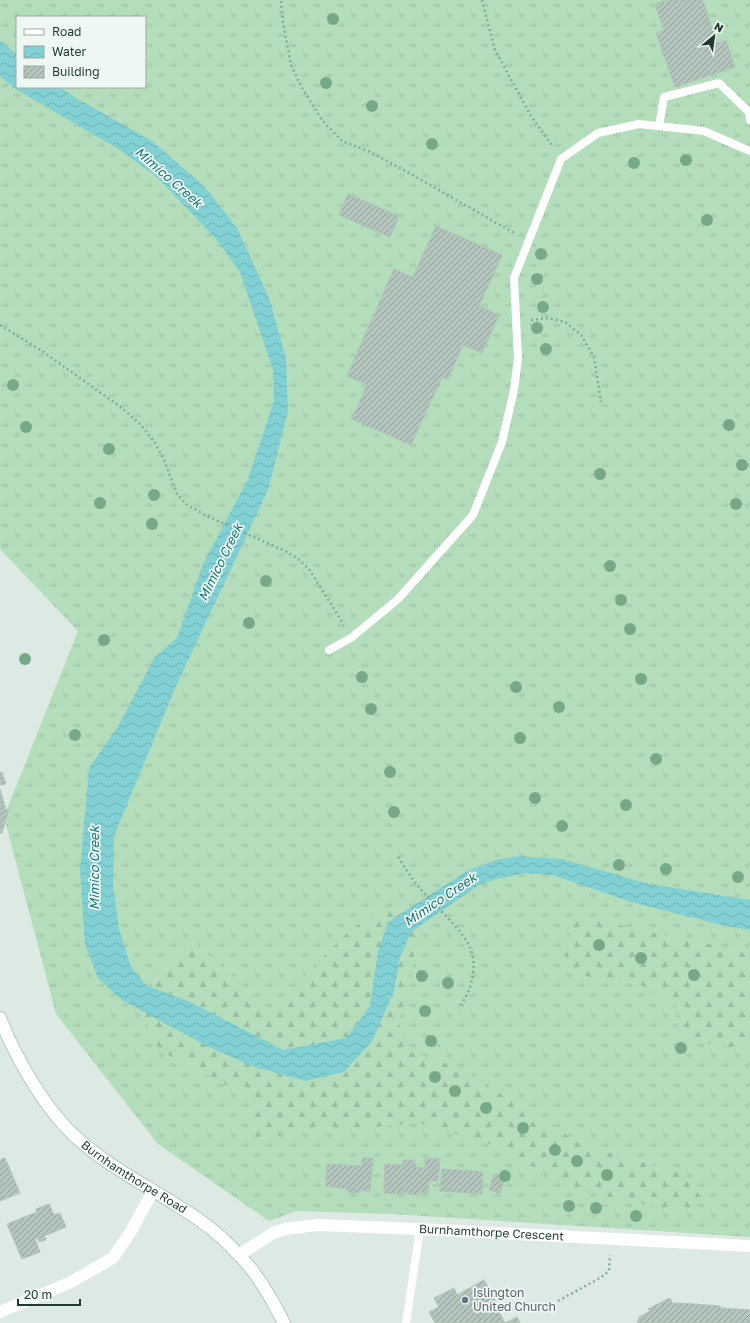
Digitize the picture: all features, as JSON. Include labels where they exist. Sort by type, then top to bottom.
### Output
[{"type":"street","name":"Burnhamthorpe Road","points":[[0,1018],[8,1038],[28,1075],[55,1116],[76,1138],[99,1157],[179,1206],[206,1226],[239,1255],[258,1278],[284,1323]]},
{"type":"street","points":[[0,1312],[69,1283],[113,1258],[131,1231],[153,1191]]},
{"type":"street","name":"Burnhamthorpe Crescent","points":[[239,1255],[273,1233],[285,1229],[317,1225],[612,1238],[750,1246]]},
{"type":"lane","points":[[659,126],[664,97],[720,83],[748,112],[750,120]]},
{"type":"lane","points":[[329,650],[351,638],[398,599],[472,515],[502,442],[514,390],[518,358],[514,278],[561,159],[598,133],[639,124],[704,131],[750,151]]},
{"type":"lane","points":[[406,1323],[420,1229]]},
{"type":"path","points":[[482,0],[494,50],[532,116],[561,159]]},
{"type":"path","points":[[281,2],[291,65],[302,88],[322,120],[342,140],[368,151],[402,169],[529,241]]},
{"type":"path","points":[[516,322],[548,318],[565,322],[581,335],[594,357],[601,402]]},
{"type":"path","points":[[0,325],[42,351],[122,408],[141,426],[155,443],[164,460],[177,494],[186,504],[205,515],[285,551],[297,558],[308,569],[351,638]]},
{"type":"path","points":[[398,857],[422,891],[462,934],[471,950],[474,970],[471,987],[459,1008]]},
{"type":"path","points":[[558,1301],[600,1278],[609,1271],[612,1238]]},
{"type":"green space","points":[[0,0],[750,0],[750,1237],[391,1214],[296,1211],[269,1221],[158,1144],[56,1014],[4,817],[78,631],[0,549]]},
{"type":"green space","points":[[383,908],[420,921],[406,1003],[398,1021],[410,1052],[456,1066],[579,1143],[685,1175],[703,1200],[680,1212],[576,1190],[497,1146],[419,1123],[253,1137],[249,1097],[159,1050],[143,1015],[161,969],[192,940],[271,1011],[350,930]]},
{"type":"green space","points":[[574,916],[750,953],[750,1050],[680,1039],[676,1005],[641,985],[561,972]]},
{"type":"water","name":"Mimico Creek","points":[[0,40],[16,54],[16,88],[61,88],[74,97],[152,141],[204,186],[237,228],[269,298],[286,358],[288,411],[268,490],[175,688],[114,836],[113,885],[119,929],[131,967],[147,986],[188,1001],[283,1050],[346,1038],[370,1006],[378,951],[388,922],[467,871],[496,860],[518,856],[561,859],[649,884],[750,900],[750,930],[726,926],[631,902],[553,875],[525,873],[499,878],[479,885],[411,932],[400,957],[394,991],[372,1041],[344,1072],[305,1081],[249,1065],[207,1046],[122,1000],[98,978],[85,944],[80,870],[89,768],[119,725],[154,658],[177,638],[203,564],[248,479],[274,401],[273,370],[240,272],[216,239],[158,178],[120,150],[14,88],[0,76]]},
{"type":"building","points":[[668,0],[703,0],[717,43],[726,40],[735,67],[675,87],[656,33],[664,30],[655,4]]},
{"type":"building","points":[[348,194],[399,216],[390,237],[339,215]]},
{"type":"building","points":[[436,226],[502,255],[479,306],[499,315],[482,353],[463,345],[448,379],[442,377],[411,445],[352,419],[367,385],[347,376],[394,269],[413,277]]},
{"type":"building","points":[[2,772],[6,784],[0,785],[0,773]]},
{"type":"building","points":[[0,789],[6,810],[9,809],[2,833],[0,833]]},
{"type":"building","points":[[5,1158],[20,1193],[0,1201],[0,1160]]},
{"type":"building","points":[[362,1158],[373,1158],[370,1191],[360,1190],[360,1193],[347,1192],[347,1189],[326,1186],[327,1164],[362,1166]]},
{"type":"building","points":[[425,1158],[440,1159],[438,1181],[429,1181],[428,1193],[419,1193],[419,1195],[407,1194],[407,1192],[403,1192],[403,1194],[384,1193],[385,1164],[403,1165],[403,1160],[415,1160],[414,1167],[425,1168]]},
{"type":"building","points":[[442,1169],[483,1172],[482,1194],[440,1191]]},
{"type":"building","points":[[494,1174],[505,1177],[500,1193],[489,1190]]},
{"type":"building","points":[[49,1204],[54,1215],[60,1213],[66,1227],[44,1236],[46,1240],[39,1242],[38,1238],[35,1239],[40,1252],[22,1259],[7,1224],[37,1212],[36,1209]]},
{"type":"building","name":"Islington United Church","points":[[484,1280],[505,1323],[435,1323],[429,1312],[439,1307],[434,1298],[454,1288],[457,1295]]},
{"type":"building","points":[[670,1298],[673,1304],[720,1306],[721,1308],[750,1310],[750,1323],[637,1323],[639,1317],[650,1311],[648,1309]]},
{"type":"building","name":"Islington United Church","points":[[517,1317],[520,1323],[505,1323]]},
{"type":"place","name":"Islington United Church","points":[[465,1300]]}]
